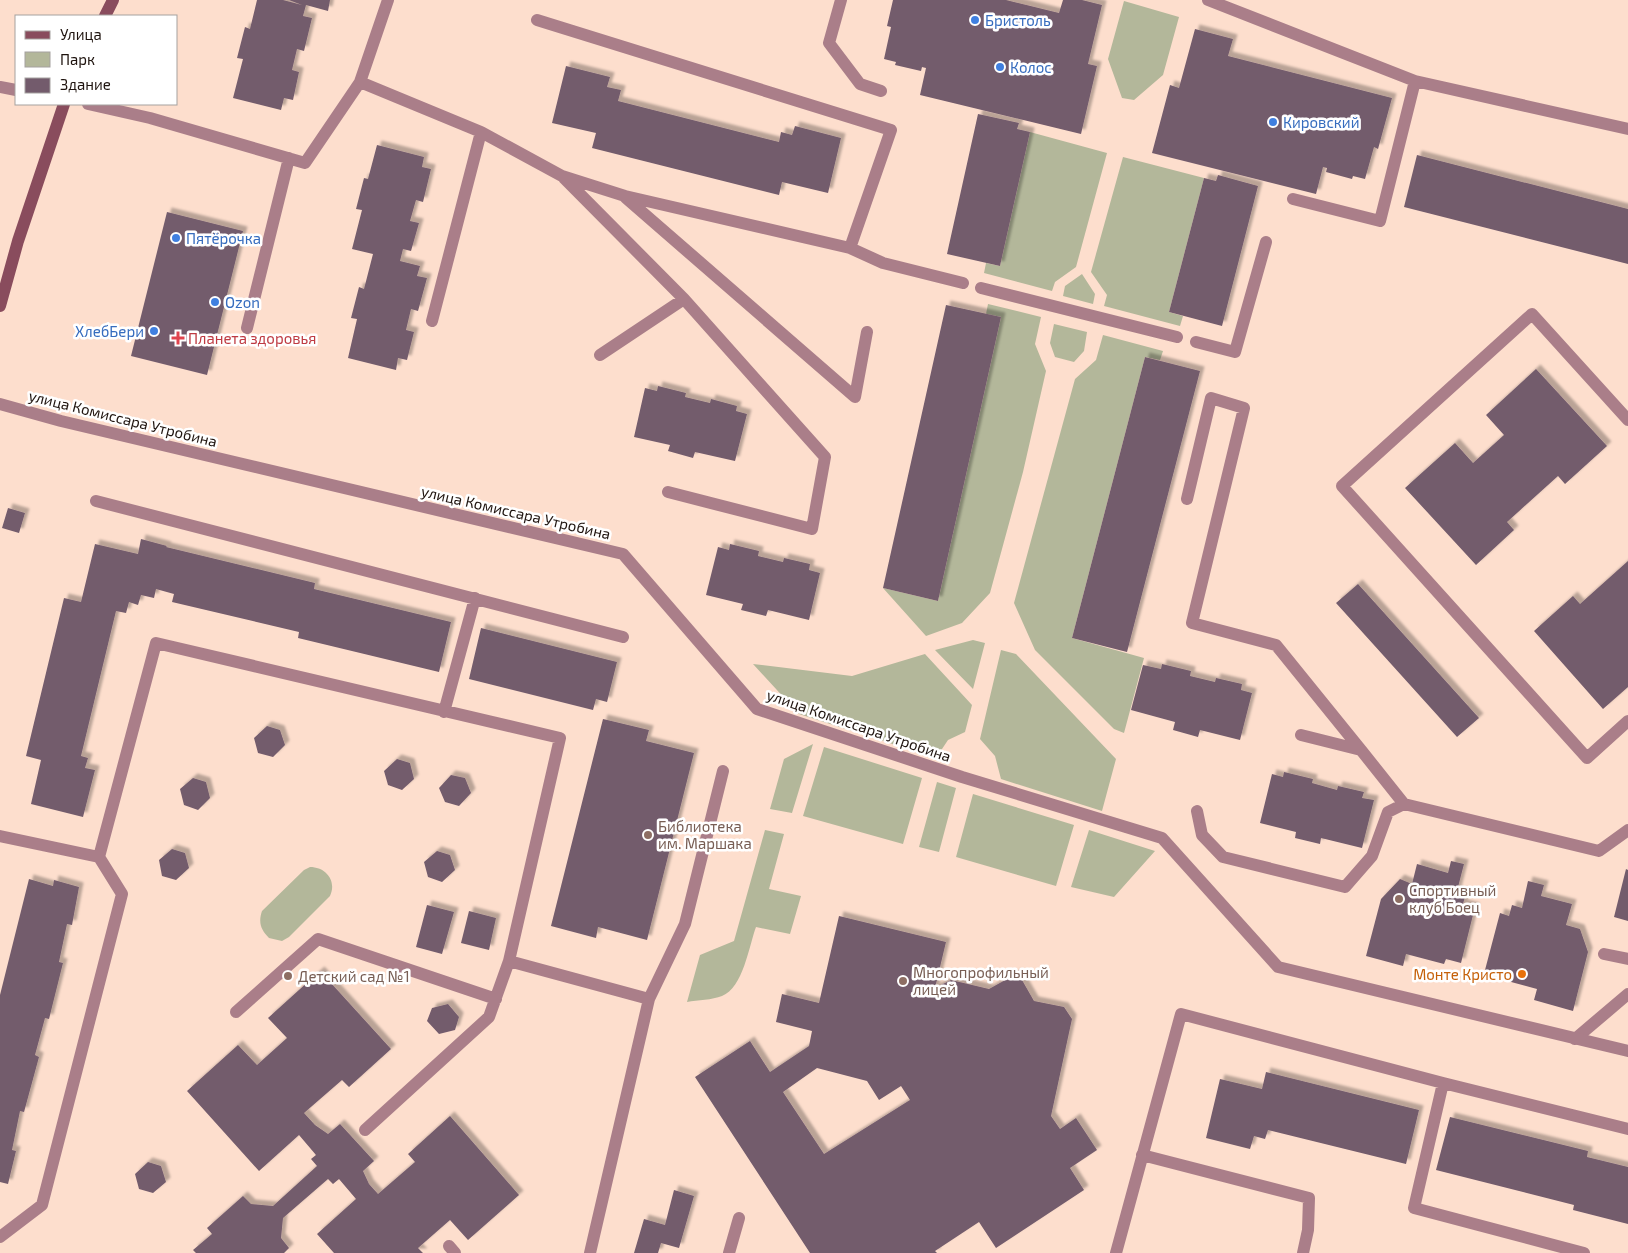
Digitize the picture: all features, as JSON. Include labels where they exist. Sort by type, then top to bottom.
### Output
[{"type":"street","points":[[106,15],[113,0]]},
{"type":"street","points":[[92,105],[150,118],[305,163],[360,82],[388,0]]},
{"type":"street","points":[[841,0],[829,43],[860,84],[880,91]]},
{"type":"street","points":[[1208,0],[1416,81],[1628,129]]},
{"type":"street","points":[[537,20],[891,130],[850,248]]},
{"type":"street","points":[[1293,199],[1380,221],[1416,81]]},
{"type":"street","points":[[360,82],[481,132],[562,176],[624,196],[850,248],[883,263],[963,283]]},
{"type":"street","points":[[0,87],[15,90]]},
{"type":"street","points":[[0,306],[18,241],[64,105]]},
{"type":"street","points":[[432,321],[481,132]]},
{"type":"street","points":[[247,328],[289,158]]},
{"type":"street","points":[[562,176],[684,298],[825,456],[812,529],[668,492]]},
{"type":"street","points":[[624,196],[855,397],[867,332]]},
{"type":"street","points":[[1196,342],[1235,352],[1266,242]]},
{"type":"street","points":[[981,288],[1178,337]]},
{"type":"street","points":[[600,355],[684,298]]},
{"type":"street","points":[[1628,420],[1532,314],[1342,486],[1587,758],[1628,721]]},
{"type":"street","points":[[1187,499],[1212,398],[1244,408],[1192,624],[1276,645],[1404,804],[1599,851],[1628,830]]},
{"type":"street","name":"улица Комиссара Утробина","points":[[0,404],[62,421],[623,554],[757,710],[962,777],[1162,838],[1278,967],[1628,1052]]},
{"type":"street","points":[[96,501],[623,637]]},
{"type":"street","points":[[444,712],[475,598]]},
{"type":"street","points":[[99,857],[156,644],[560,738],[509,961],[489,1017],[366,1130]]},
{"type":"street","points":[[1301,735],[1362,750]]},
{"type":"street","points":[[590,1253],[648,999],[685,924],[723,771]]},
{"type":"street","points":[[1197,811],[1202,835],[1223,857],[1345,886],[1372,856],[1388,812],[1404,804]]},
{"type":"street","points":[[0,836],[99,857],[122,894],[42,1205],[0,1237]]},
{"type":"street","points":[[236,1012],[318,939],[496,999]]},
{"type":"street","points":[[1604,954],[1628,959]]},
{"type":"street","points":[[509,961],[648,999]]},
{"type":"street","points":[[1575,1039],[1628,994]]},
{"type":"street","points":[[1116,1253],[1181,1014],[1443,1083],[1628,1129]]},
{"type":"street","points":[[1443,1083],[1414,1208],[1584,1253]]},
{"type":"street","points":[[1142,1155],[1309,1198],[1308,1230],[1304,1253]]},
{"type":"street","points":[[729,1253],[739,1218]]},
{"type":"green space","points":[[1124,1],[1179,17],[1163,75],[1134,100],[1122,98],[1108,59]]},
{"type":"green space","points":[[1030,132],[1107,153],[1076,267],[1055,282],[1052,291],[984,273],[986,263],[1000,266]]},
{"type":"green space","points":[[1123,157],[1204,178],[1169,312],[1183,316],[1180,326],[1104,306],[1107,295],[1091,272]]},
{"type":"green space","points":[[1082,274],[1095,294],[1093,304],[1063,296],[1065,286]]},
{"type":"green space","points":[[988,304],[1041,317],[1035,344],[1046,371],[1023,472],[990,593],[962,623],[926,636],[883,588],[938,601],[1001,317],[986,314]]},
{"type":"green space","points":[[1054,324],[1087,332],[1084,351],[1074,362],[1055,357],[1050,343]]},
{"type":"green space","points":[[1103,335],[1163,351],[1160,360],[1145,357],[1072,638],[1144,658],[1124,733],[1114,729],[1035,650],[1014,603],[1075,379],[1096,360]]},
{"type":"green space","points":[[973,640],[985,643],[973,689],[935,650]]},
{"type":"green space","points":[[1001,650],[1016,654],[1116,759],[1102,811],[1001,779],[995,756],[980,739]]},
{"type":"green space","points":[[925,654],[972,705],[965,732],[948,740],[936,758],[799,714],[753,664],[852,676]]},
{"type":"green space","points":[[813,744],[792,813],[770,809],[784,759]]},
{"type":"green space","points":[[824,747],[922,778],[903,844],[803,816]]},
{"type":"green space","points":[[937,782],[956,788],[939,852],[919,847]]},
{"type":"green space","points":[[973,794],[1074,825],[1056,886],[956,857]]},
{"type":"green space","points":[[765,830],[784,834],[769,889],[801,896],[790,934],[756,927],[740,976],[729,992],[718,997],[687,1002],[700,955],[734,941]]},
{"type":"green space","points":[[1089,830],[1155,851],[1114,897],[1071,887]]},
{"type":"green space","points":[[310,867],[321,869],[329,876],[332,885],[330,896],[289,937],[282,941],[269,938],[261,926],[262,911],[304,870]]},
{"type":"building","points":[[257,0],[283,0],[302,5],[289,0],[330,0],[328,11],[306,5],[303,16],[312,18],[304,51],[297,49],[292,70],[299,72],[293,100],[284,98],[281,110],[233,98],[243,59],[237,58],[245,27],[250,29]]},
{"type":"building","name":"Колос","points":[[893,0],[1006,0],[1059,13],[1063,0],[1082,0],[1102,5],[1088,64],[1097,66],[1081,134],[920,95],[926,68],[922,67],[921,71],[895,65],[896,62],[884,59],[891,27],[887,26]]},
{"type":"building","name":"Кировский","points":[[1195,29],[1233,39],[1228,56],[1392,98],[1378,149],[1374,147],[1365,179],[1353,176],[1352,179],[1326,172],[1327,168],[1323,167],[1316,194],[1152,153],[1170,85],[1179,88]]},
{"type":"building","points":[[566,66],[610,77],[607,87],[621,90],[618,101],[779,142],[781,132],[792,135],[795,126],[841,138],[828,193],[782,182],[779,195],[592,148],[596,133],[552,123]]},
{"type":"building","points":[[978,114],[1019,123],[1017,129],[1030,132],[1000,266],[947,254]]},
{"type":"building","points":[[377,145],[424,157],[422,167],[431,169],[423,202],[416,200],[410,221],[419,223],[411,251],[403,249],[400,261],[420,266],[417,276],[427,278],[418,311],[411,309],[406,330],[414,332],[407,360],[398,358],[396,370],[348,358],[357,319],[351,318],[359,287],[364,289],[373,254],[352,249],[362,210],[356,209],[364,178],[368,179]]},
{"type":"building","points":[[1417,155],[1628,209],[1628,264],[1404,207]]},
{"type":"building","points":[[1218,175],[1258,186],[1222,326],[1169,312],[1204,178],[1216,181]]},
{"type":"building","points":[[167,212],[243,231],[207,375],[131,356]]},
{"type":"building","points":[[946,305],[1001,317],[938,601],[883,588]]},
{"type":"building","points":[[1145,357],[1200,371],[1127,652],[1072,638]]},
{"type":"building","points":[[1536,369],[1607,446],[1565,484],[1558,476],[1507,522],[1514,530],[1476,565],[1405,488],[1455,443],[1473,463],[1504,435],[1486,415]]},
{"type":"building","points":[[658,386],[686,393],[685,397],[710,403],[711,399],[737,406],[736,411],[747,414],[735,461],[695,452],[693,458],[668,451],[670,445],[634,437],[645,388],[657,391]]},
{"type":"building","points":[[8,508],[25,513],[19,533],[2,528]]},
{"type":"building","points":[[141,539],[166,547],[315,583],[314,589],[451,622],[439,672],[298,638],[299,632],[172,602],[174,594],[156,589],[154,598],[141,595],[138,605],[129,602],[126,613],[116,611],[81,756],[88,758],[85,768],[95,770],[83,817],[31,804],[41,760],[26,756],[64,598],[81,602],[95,544],[138,554]]},
{"type":"building","points":[[730,544],[759,551],[758,556],[783,562],[784,558],[810,564],[809,570],[820,573],[809,620],[768,610],[766,616],[741,610],[743,604],[706,595],[718,547],[729,550]]},
{"type":"building","points":[[1628,561],[1628,687],[1603,709],[1534,631],[1573,596],[1580,604]]},
{"type":"building","points":[[1358,584],[1479,718],[1457,737],[1336,603]]},
{"type":"building","points":[[481,628],[617,662],[607,702],[596,699],[593,710],[469,679]]},
{"type":"building","points":[[1162,664],[1191,671],[1190,676],[1215,682],[1216,678],[1242,684],[1241,690],[1252,693],[1240,740],[1200,730],[1198,737],[1173,730],[1175,722],[1131,710],[1143,665],[1161,669]]},
{"type":"building","points":[[603,719],[649,730],[646,741],[694,753],[647,940],[598,927],[596,938],[551,926]]},
{"type":"building","points":[[267,726],[280,730],[285,745],[273,757],[258,753],[254,738]]},
{"type":"building","points":[[397,759],[410,763],[414,779],[402,790],[388,785],[384,771]]},
{"type":"building","points":[[1284,772],[1313,779],[1312,783],[1337,790],[1338,786],[1364,792],[1362,798],[1374,800],[1362,848],[1321,838],[1320,844],[1295,838],[1296,832],[1260,823],[1272,774],[1283,777]]},
{"type":"building","points":[[451,775],[465,778],[471,793],[459,806],[445,802],[439,788]]},
{"type":"building","points":[[193,778],[206,782],[210,798],[198,810],[184,805],[180,789]]},
{"type":"building","points":[[172,849],[185,853],[189,868],[176,880],[162,876],[159,860]]},
{"type":"building","points":[[437,851],[450,855],[455,870],[442,882],[428,877],[424,862]]},
{"type":"building","points":[[1451,861],[1464,864],[1457,891],[1466,893],[1463,904],[1475,907],[1461,963],[1446,959],[1444,964],[1406,954],[1403,966],[1366,956],[1381,899],[1400,879],[1412,884],[1417,864],[1448,873]]},
{"type":"building","points":[[1626,869],[1628,870],[1628,921],[1614,917]]},
{"type":"building","points":[[29,879],[53,886],[54,880],[79,887],[72,925],[67,924],[59,962],[63,963],[49,1019],[45,1018],[35,1055],[39,1057],[24,1112],[20,1111],[12,1150],[16,1151],[8,1184],[0,1182],[0,995]]},
{"type":"building","points":[[1528,881],[1544,885],[1541,896],[1572,904],[1566,925],[1580,929],[1588,952],[1573,1011],[1534,1000],[1537,989],[1500,979],[1501,974],[1485,970],[1500,913],[1509,916],[1512,905],[1522,908]]},
{"type":"building","points":[[427,905],[454,912],[442,954],[416,947]]},
{"type":"building","points":[[469,911],[496,918],[489,950],[461,943]]},
{"type":"building","points":[[839,916],[946,942],[935,988],[951,980],[989,989],[1018,973],[1034,1001],[1064,1007],[1072,1019],[1051,1116],[1060,1129],[1076,1118],[1097,1150],[1070,1168],[1084,1190],[996,1248],[979,1222],[935,1251],[937,1253],[810,1253],[695,1077],[750,1041],[770,1072],[809,1046],[812,1031],[776,1022],[782,994],[819,1003]],"holes":[[[817,1068],[867,1081],[879,1100],[901,1086],[910,1100],[824,1154],[783,1092]]]},
{"type":"building","points":[[320,971],[391,1049],[349,1087],[342,1080],[304,1113],[315,1125],[328,1134],[340,1124],[374,1161],[363,1171],[369,1184],[378,1194],[415,1162],[408,1154],[450,1116],[519,1195],[468,1240],[450,1220],[418,1248],[423,1253],[334,1253],[317,1234],[356,1199],[339,1179],[333,1184],[328,1179],[283,1218],[281,1238],[289,1248],[284,1253],[196,1253],[193,1250],[212,1234],[207,1228],[243,1196],[251,1204],[273,1206],[317,1166],[311,1159],[316,1155],[299,1135],[259,1171],[187,1091],[238,1045],[257,1065],[287,1038],[268,1018]]},
{"type":"building","points":[[448,1004],[459,1017],[455,1030],[439,1034],[427,1021],[432,1008]]},
{"type":"building","points":[[1266,1072],[1419,1110],[1406,1164],[1268,1130],[1265,1139],[1254,1136],[1250,1149],[1206,1138],[1220,1079],[1262,1089]]},
{"type":"building","points":[[1450,1117],[1588,1151],[1587,1157],[1628,1167],[1628,1224],[1573,1210],[1574,1205],[1436,1170]]},
{"type":"building","points":[[148,1162],[161,1166],[166,1182],[153,1193],[139,1189],[135,1174]]},
{"type":"building","points":[[674,1190],[694,1196],[679,1248],[661,1243],[658,1253],[634,1253],[644,1219],[665,1225]]},
{"type":"place","name":"Бристоль","points":[[975,20]]},
{"type":"place","name":"Колос","points":[[1000,67]]},
{"type":"place","name":"Кировский","points":[[1273,122]]},
{"type":"place","name":"Пятёрочка","points":[[176,238]]},
{"type":"place","name":"Ozon","points":[[215,302]]},
{"type":"place","name":"ХлебБери","points":[[154,331]]},
{"type":"place","name":"Планета здоровья","points":[[178,338]]},
{"type":"place","name":"Библиотека им. Маршака","points":[[648,835]]},
{"type":"place","name":"Спортивный клуб Боец","points":[[1399,899]]},
{"type":"place","name":"Монте Кристо","points":[[1522,974]]},
{"type":"place","name":"Детский сад №1","points":[[288,976]]},
{"type":"place","name":"Многопрофильный лицей","points":[[903,981]]}]
